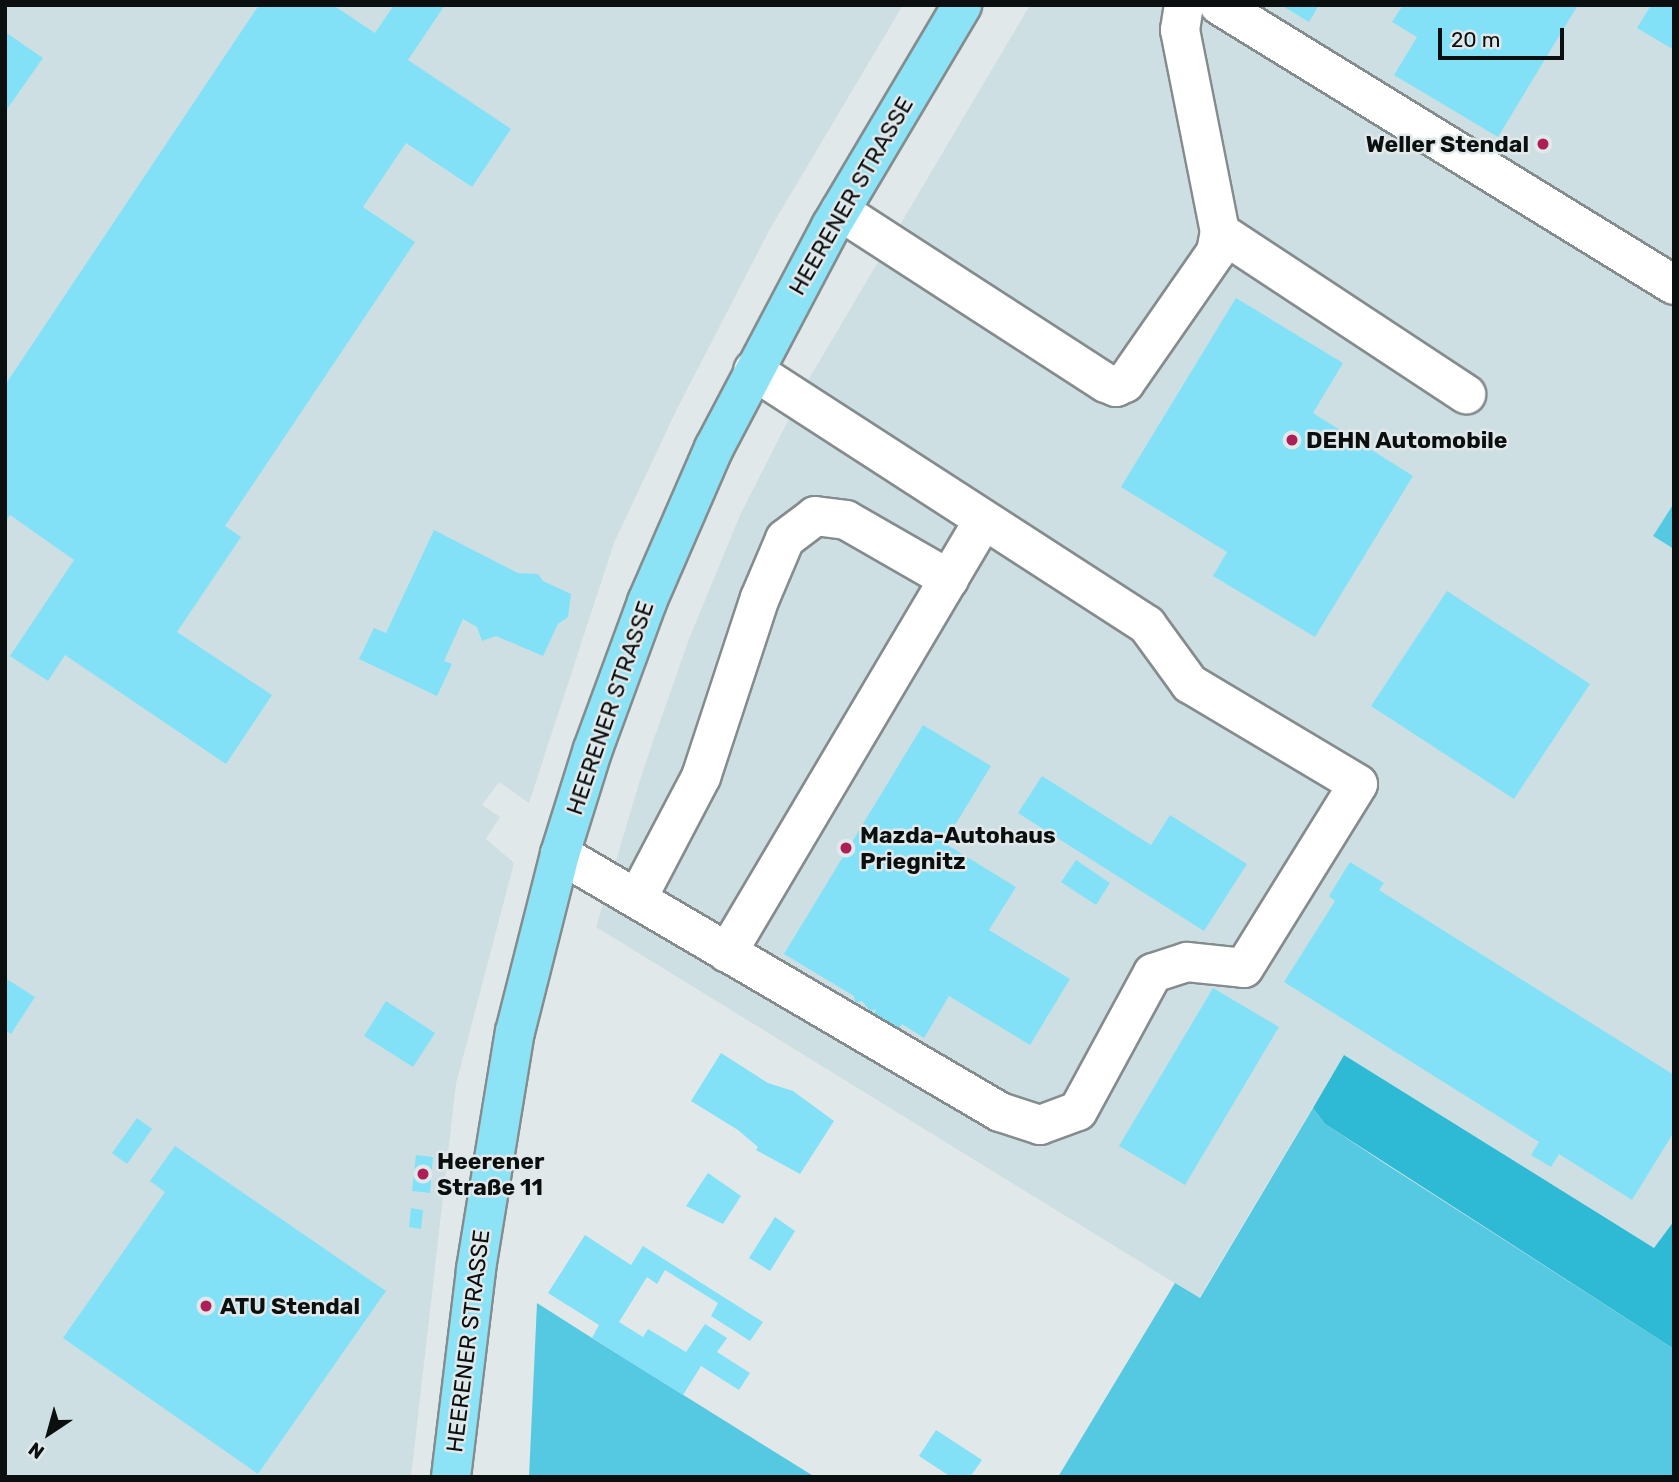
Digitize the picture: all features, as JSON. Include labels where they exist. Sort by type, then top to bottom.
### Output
[{"type":"main road","name":"HEERENER STRASSE","points":[[452,1477],[494,1144],[515,1032],[560,853],[647,602],[753,370],[840,211],[962,5]]},
{"type":"lane","points":[[840,211],[1116,387],[1125,383],[1216,252],[1220,232],[1180,30],[1184,5]]},
{"type":"lane","points":[[1219,5],[1674,285]]},
{"type":"lane","points":[[1220,232],[1466,394]]},
{"type":"lane","points":[[560,853],[1000,1112],[1040,1125],[1078,1111],[1153,973],[1187,962],[1244,968],[1358,784],[1190,684],[1147,625],[983,522],[753,370]]},
{"type":"lane","points":[[638,897],[701,777],[760,598],[785,539],[815,516],[846,520],[949,579]]},
{"type":"lane","points":[[727,953],[983,522]]},
{"type":"shaded area","points":[[5,5],[903,5],[770,229],[676,411],[614,543],[529,803],[499,782],[482,805],[500,817],[486,839],[514,863],[456,1084],[411,1477],[5,1477]]},
{"type":"shaded area","points":[[1030,5],[1674,5],[1674,503],[1653,536],[1674,549],[1674,1221],[1654,1248],[1344,1055],[1199,1298],[596,927],[643,770],[689,639],[740,515],[810,377]]},
{"type":"shaded area","points":[[1674,503],[1674,549],[1653,536]]},
{"type":"shaded area","points":[[1344,1055],[1654,1248],[1674,1221],[1674,1349],[1325,1124],[1313,1108]]},
{"type":"shaded area","points":[[1313,1108],[1325,1124],[1674,1349],[1674,1477],[1058,1477],[1175,1283],[1200,1298]]},
{"type":"shaded area","points":[[537,1303],[592,1338],[815,1477],[529,1477]]},
{"type":"building","points":[[259,5],[333,5],[375,33],[394,5],[445,5],[408,60],[511,129],[472,187],[406,143],[363,207],[415,242],[225,526],[241,537],[177,632],[272,695],[226,764],[65,655],[48,681],[10,656],[74,560],[10,515],[5,522],[5,385]]},
{"type":"building","points":[[1281,5],[1319,5],[1309,22]]},
{"type":"building","points":[[1403,5],[1578,5],[1498,137],[1394,75],[1417,37],[1392,22]]},
{"type":"building","points":[[1651,5],[1674,5],[1674,50],[1637,28]]},
{"type":"building","points":[[5,32],[43,58],[5,112]]},
{"type":"building","points":[[1236,298],[1343,363],[1313,413],[1413,476],[1315,637],[1213,576],[1227,552],[1121,487]]},
{"type":"building","points":[[434,530],[518,573],[538,574],[543,581],[571,594],[568,617],[558,624],[543,656],[496,636],[482,641],[477,627],[463,619],[444,661],[452,664],[437,696],[359,659],[374,628],[386,633]]},
{"type":"building","points":[[1447,591],[1590,684],[1514,799],[1371,706]]},
{"type":"building","points":[[923,725],[991,766],[944,843],[1016,887],[989,930],[1070,979],[1030,1045],[949,996],[924,1038],[902,1024],[896,1033],[872,1019],[876,1009],[870,1011],[862,1001],[855,1003],[854,996],[784,954]]},
{"type":"building","points":[[1042,776],[1151,845],[1170,815],[1247,864],[1204,931],[1018,813]]},
{"type":"building","points":[[1076,860],[1110,883],[1096,905],[1061,882]]},
{"type":"building","points":[[1350,862],[1384,883],[1379,890],[1674,1075],[1674,1132],[1632,1200],[1559,1154],[1551,1167],[1531,1155],[1539,1142],[1284,982],[1335,901],[1329,896]]},
{"type":"building","points":[[5,978],[35,997],[11,1034],[5,1030]]},
{"type":"building","points":[[1213,988],[1279,1027],[1185,1185],[1119,1146]]},
{"type":"building","points":[[386,1001],[435,1033],[413,1067],[364,1036]]},
{"type":"building","points":[[721,1053],[768,1083],[793,1091],[834,1121],[800,1174],[756,1150],[758,1147],[738,1130],[691,1101]]},
{"type":"building","points":[[137,1118],[152,1129],[127,1164],[112,1153]]},
{"type":"building","points":[[175,1146],[386,1291],[258,1474],[63,1338],[165,1192],[150,1181]]},
{"type":"building","name":"Heerener Straße 11","points":[[416,1155],[433,1157],[430,1193],[412,1191]]},
{"type":"building","points":[[708,1173],[741,1196],[723,1224],[686,1206]]},
{"type":"building","points":[[411,1208],[423,1210],[421,1229],[409,1227]]},
{"type":"building","points":[[775,1217],[795,1231],[770,1271],[749,1258]]},
{"type":"building","points":[[585,1235],[631,1265],[643,1246],[763,1322],[750,1341],[711,1316],[718,1303],[665,1270],[657,1284],[647,1277],[619,1322],[643,1337],[648,1329],[686,1352],[705,1324],[727,1338],[717,1352],[750,1373],[739,1390],[701,1366],[683,1395],[592,1338],[599,1325],[548,1293]]},
{"type":"building","points":[[936,1430],[982,1460],[970,1477],[951,1477],[919,1456]]},
{"type":"place","name":"Weller Stendal","points":[[1543,144]]},
{"type":"place","name":"DEHN Automobile","points":[[1292,440]]},
{"type":"place","name":"Mazda-Autohaus Priegnitz","points":[[846,848]]},
{"type":"place","name":"Heerener Straße 11","points":[[423,1174]]},
{"type":"place","name":"ATU Stendal","points":[[206,1306]]}]
